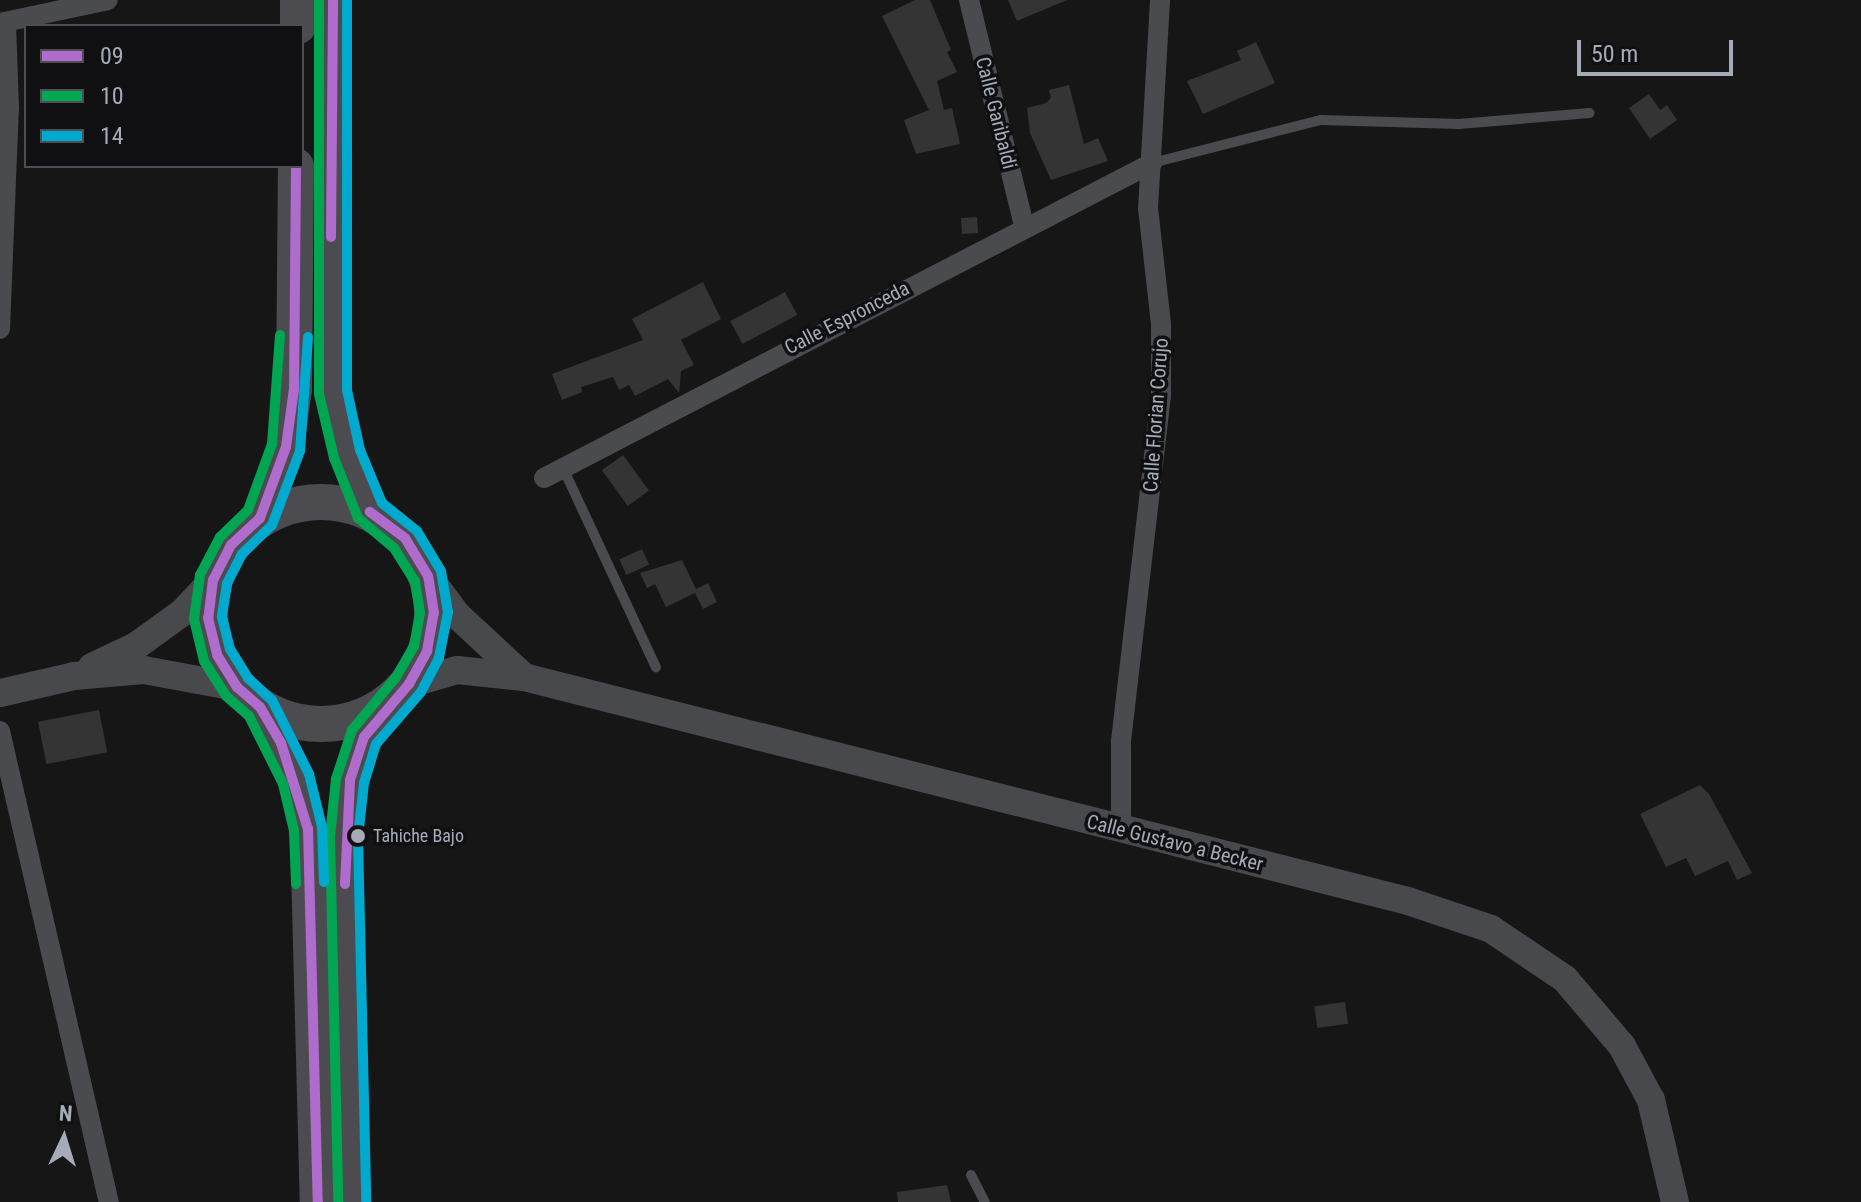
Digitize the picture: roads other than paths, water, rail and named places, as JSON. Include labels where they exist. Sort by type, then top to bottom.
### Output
[{"type":"highway","points":[[298,0],[298,24]]},
{"type":"highway","points":[[333,0],[333,392],[347,454],[370,512]]},
{"type":"highway","points":[[260,518],[286,447],[294,389],[296,168]]},
{"type":"highway","points":[[318,1202],[308,829],[296,779],[248,697],[217,655],[208,618],[213,580],[231,545],[260,518],[308,503],[333,501],[370,512],[405,538],[428,576],[434,613],[427,651],[364,737],[350,780],[344,836],[352,1202]]},
{"type":"highway","points":[[248,697],[302,723],[318,723],[348,722],[399,693]]},
{"type":"street","points":[[0,329],[9,109],[3,22],[57,5],[108,0]]},
{"type":"street","name":"Calle Garibaldi","points":[[969,0],[1024,226]]},
{"type":"street","name":"Calle Florian Corujo","points":[[1121,829],[1121,741],[1161,396],[1161,324],[1148,209],[1160,0]]},
{"type":"street","name":"Calle Espronceda","points":[[544,478],[1024,226],[1152,163]]},
{"type":"street","name":"Calle Gustavo a Becker","points":[[428,576],[457,615],[524,677]]},
{"type":"street","points":[[74,676],[136,646],[183,612],[213,580]]},
{"type":"street","points":[[0,693],[74,676],[144,670],[248,697]]},
{"type":"street","name":"Calle Gustavo a Becker","points":[[399,693],[457,670],[524,677],[1452,914],[1491,929],[1547,964],[1582,995],[1630,1059],[1651,1100],[1675,1202]]},
{"type":"street","points":[[0,731],[109,1202]]},
{"type":"lane","points":[[1152,163],[1321,120],[1459,124],[1590,113]]},
{"type":"lane","points":[[563,468],[656,667]]},
{"type":"lane","points":[[971,1175],[985,1202]]},
{"type":"place","name":"Tahiche Bajo","points":[[358,836]]}]
